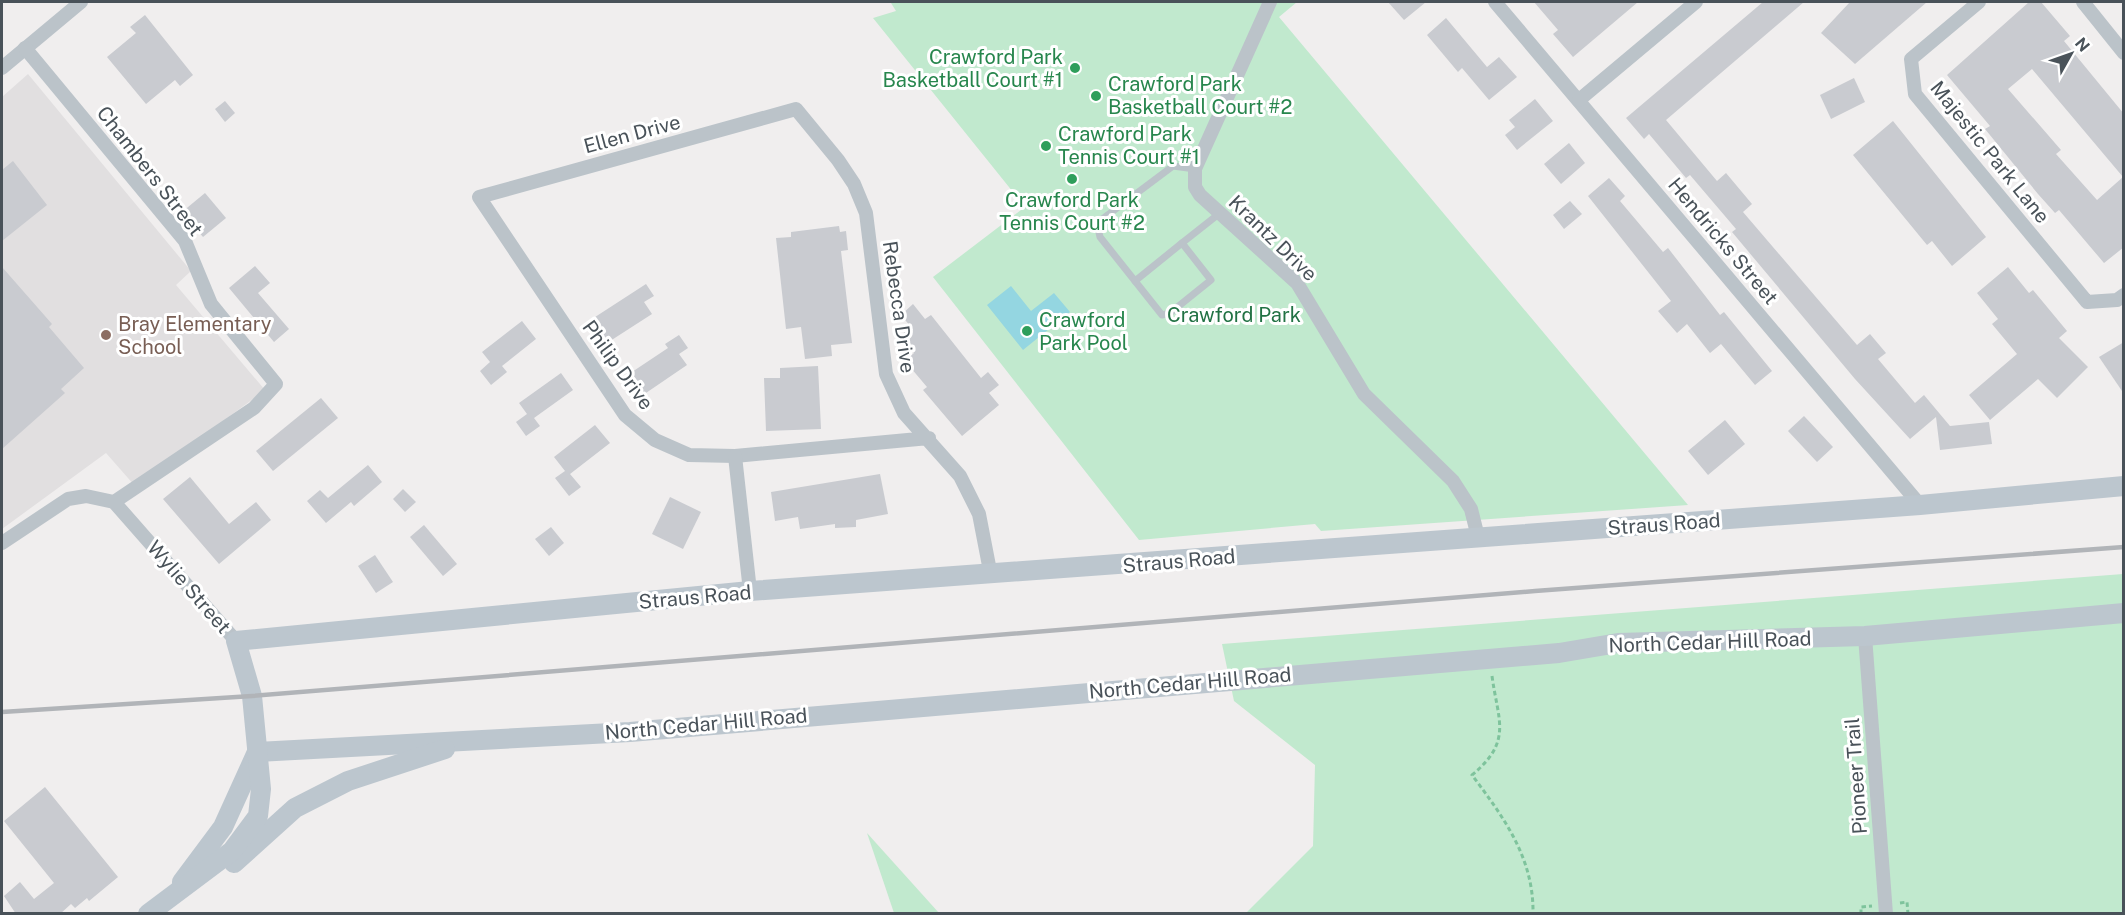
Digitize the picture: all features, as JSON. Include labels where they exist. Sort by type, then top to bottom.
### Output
[{"type":"street","points":[[2,68],[81,2]]},
{"type":"street","points":[[1195,169],[1270,2]]},
{"type":"street","name":"Hendricks Street","points":[[1495,2],[1920,505]]},
{"type":"street","points":[[1579,100],[1696,2]]},
{"type":"street","name":"Majestic Park Lane","points":[[1979,2],[1911,59],[1915,94],[2087,302],[2117,300],[2124,295]]},
{"type":"street","points":[[2083,2],[2121,46]]},
{"type":"street","name":"Chambers Street","points":[[25,48],[185,241],[211,304],[276,384],[254,408],[114,502]]},
{"type":"street","name":"Ellen Drive","points":[[479,197],[796,109]]},
{"type":"street","name":"Rebecca Drive","points":[[796,109],[854,184],[866,213],[885,374],[904,413],[929,438],[960,477],[979,514],[991,576]]},
{"type":"street","name":"Krantz Drive","points":[[1195,169],[1195,187],[1297,283],[1364,394],[1453,481],[1470,509],[1478,537]]},
{"type":"street","name":"Philip Drive","points":[[479,197],[625,415],[655,440],[689,455],[735,456],[929,438]]},
{"type":"street","points":[[735,456],[750,591]]},
{"type":"street","name":"Straus Road","points":[[236,641],[750,591],[991,576],[1920,505],[2124,486]]},
{"type":"street","points":[[2,543],[68,500],[86,496],[114,502]]},
{"type":"street","name":"Wylie Street","points":[[114,502],[236,641],[252,696],[261,789],[258,816],[232,851],[174,893]]},
{"type":"street","name":"North Cedar Hill Road","points":[[257,752],[630,732],[1548,654],[1618,643],[1864,636],[2124,613]]},
{"type":"street","name":"Pioneer Trail","points":[[1864,636],[1886,914]]},
{"type":"street","points":[[174,893],[211,884],[295,808],[338,787],[474,740]]},
{"type":"street","points":[[148,914],[174,893],[223,827],[257,752]]},
{"type":"lane","points":[[1182,243],[1211,280],[1170,313],[1162,315],[1100,237],[1097,223],[1173,165],[1195,169]]},
{"type":"lane","points":[[1135,281],[1220,213]]},
{"type":"path","points":[[1491,673],[1500,722],[1498,748],[1472,775],[1500,814],[1528,868],[1533,914]]},
{"type":"path","points":[[1902,903],[1907,902],[1908,914]]},
{"type":"path","points":[[1861,914],[1861,907],[1864,906]]},
{"type":"shaded area","name":"Bray Elementary School","points":[[28,74],[191,271],[176,285],[265,390],[135,486],[106,453],[2,529],[2,97]]},
{"type":"green space","name":"Crawford Park","points":[[1297,2],[1279,17],[1688,505],[1321,531],[1315,524],[1139,540],[933,277],[1025,207],[873,18],[896,11],[891,3]]},
{"type":"green space","points":[[2123,574],[2123,913],[1246,913],[1313,846],[1315,765],[1234,701],[1222,644]]},
{"type":"green space","points":[[867,833],[939,913],[894,913]]},
{"type":"water","name":"Crawford Park Pool","points":[[1011,286],[1031,311],[1054,293],[1070,312],[1023,350],[987,305]]},
{"type":"building","points":[[1388,2],[1426,2],[1404,20]]},
{"type":"building","points":[[1534,2],[1638,2],[1573,57],[1553,34],[1558,30]]},
{"type":"building","points":[[1763,2],[1804,2],[1666,120],[1717,181],[1726,173],[1752,204],[1743,212],[1857,345],[1870,334],[1886,353],[1878,359],[1915,403],[1924,395],[1950,426],[1989,422],[1992,444],[1940,450],[1936,417],[1910,439],[1855,379],[1732,232],[1736,229],[1690,175],[1686,178],[1649,134],[1644,139],[1626,118]]},
{"type":"building","points":[[1850,2],[1927,2],[1855,64],[1821,33]]},
{"type":"building","points":[[2029,2],[2041,2],[2070,36],[2064,41],[2124,114],[2124,247],[2104,263],[2059,210],[2055,213],[2038,194],[1985,129],[1990,126],[1947,75]],"holes":[[[2032,69],[2123,177],[2097,200],[2056,154],[2061,150],[2008,89]]]},
{"type":"building","points":[[145,15],[193,75],[180,86],[175,80],[146,104],[107,57],[136,33],[130,27]]},
{"type":"building","points":[[1446,18],[1487,67],[1499,57],[1517,77],[1489,100],[1462,68],[1458,72],[1427,35]]},
{"type":"building","points":[[1854,78],[1865,102],[1831,119],[1820,95]]},
{"type":"building","points":[[1535,99],[1553,121],[1517,150],[1505,135],[1515,127],[1509,120]]},
{"type":"building","points":[[225,101],[235,113],[225,122],[215,109]]},
{"type":"building","points":[[1893,121],[1986,237],[1952,266],[1932,241],[1927,245],[1853,155]]},
{"type":"building","points":[[1569,143],[1585,163],[1561,184],[1544,164]]},
{"type":"building","points":[[13,161],[47,205],[2,241],[2,170]]},
{"type":"building","points":[[1609,178],[1625,196],[1620,201],[1663,252],[1668,248],[1720,315],[1724,312],[1772,371],[1755,385],[1721,344],[1710,353],[1687,324],[1677,333],[1658,311],[1671,301],[1588,196]]},
{"type":"building","points":[[205,193],[226,218],[203,237],[182,212]]},
{"type":"building","points":[[1570,201],[1582,214],[1564,229],[1553,215]]},
{"type":"building","points":[[839,226],[840,232],[846,231],[848,250],[841,251],[852,343],[831,345],[832,356],[805,359],[801,327],[786,329],[776,238],[791,237],[791,232]]},
{"type":"building","points":[[255,266],[270,283],[258,293],[289,329],[274,342],[229,288]]},
{"type":"building","points":[[2,267],[52,324],[49,327],[84,368],[61,389],[65,393],[2,449]]},
{"type":"building","points":[[2008,267],[2029,293],[2033,290],[2067,331],[2059,338],[2088,367],[2057,398],[2038,379],[1990,420],[1969,395],[2017,354],[1992,324],[1998,319],[1977,293]]},
{"type":"building","points":[[646,284],[654,296],[644,302],[652,314],[607,343],[592,319]]},
{"type":"building","points":[[913,304],[925,319],[931,315],[981,378],[988,372],[999,385],[989,393],[999,405],[962,436],[923,390],[927,387],[905,361],[914,353],[900,336],[911,327],[901,315]]},
{"type":"building","points":[[522,321],[536,339],[502,366],[507,372],[491,385],[480,371],[490,362],[482,352]]},
{"type":"building","points":[[679,335],[688,348],[679,354],[687,365],[643,395],[629,374],[668,348],[665,344]]},
{"type":"building","points":[[2124,342],[2124,394],[2099,357]]},
{"type":"building","points":[[818,366],[821,429],[766,431],[764,378],[780,378],[780,368]]},
{"type":"building","points":[[561,373],[573,390],[534,418],[540,426],[526,436],[516,422],[527,414],[519,403]]},
{"type":"building","points":[[321,398],[338,418],[273,471],[256,451]]},
{"type":"building","points":[[1804,416],[1833,447],[1817,462],[1788,431]]},
{"type":"building","points":[[1725,420],[1745,444],[1708,475],[1688,451]]},
{"type":"building","points":[[595,425],[610,443],[570,474],[581,487],[569,496],[555,478],[565,471],[554,457]]},
{"type":"building","points":[[368,465],[382,482],[354,506],[351,502],[326,523],[307,501],[320,490],[328,498]]},
{"type":"building","points":[[880,474],[888,514],[856,520],[856,527],[835,528],[835,524],[800,529],[798,517],[775,521],[771,492]]},
{"type":"building","points":[[190,477],[229,524],[256,502],[271,520],[219,564],[163,499]]},
{"type":"building","points":[[403,489],[416,502],[405,512],[393,499]]},
{"type":"building","points":[[670,497],[701,512],[683,549],[652,534]]},
{"type":"building","points":[[424,525],[457,564],[443,576],[410,537]]},
{"type":"building","points":[[551,527],[564,543],[549,556],[535,539]]},
{"type":"building","points":[[375,555],[393,582],[376,593],[358,566]]},
{"type":"building","points":[[45,787],[118,877],[89,901],[87,898],[75,908],[71,904],[60,914],[16,914],[4,896],[20,882],[34,899],[54,883],[4,821]]},
{"type":"railway","points":[[2,712],[252,696],[1535,591],[2124,547]]},
{"type":"place","name":"Crawford Park Basketball Court #1","points":[[1075,68]]},
{"type":"place","name":"Crawford Park Basketball Court #2","points":[[1096,96]]},
{"type":"place","name":"Crawford Park Tennis Court #1","points":[[1046,146]]},
{"type":"place","name":"Crawford Park Tennis Court #2","points":[[1072,179]]},
{"type":"place","name":"Crawford Park Pool","points":[[1027,331]]},
{"type":"place","name":"Bray Elementary School","points":[[106,335]]}]
